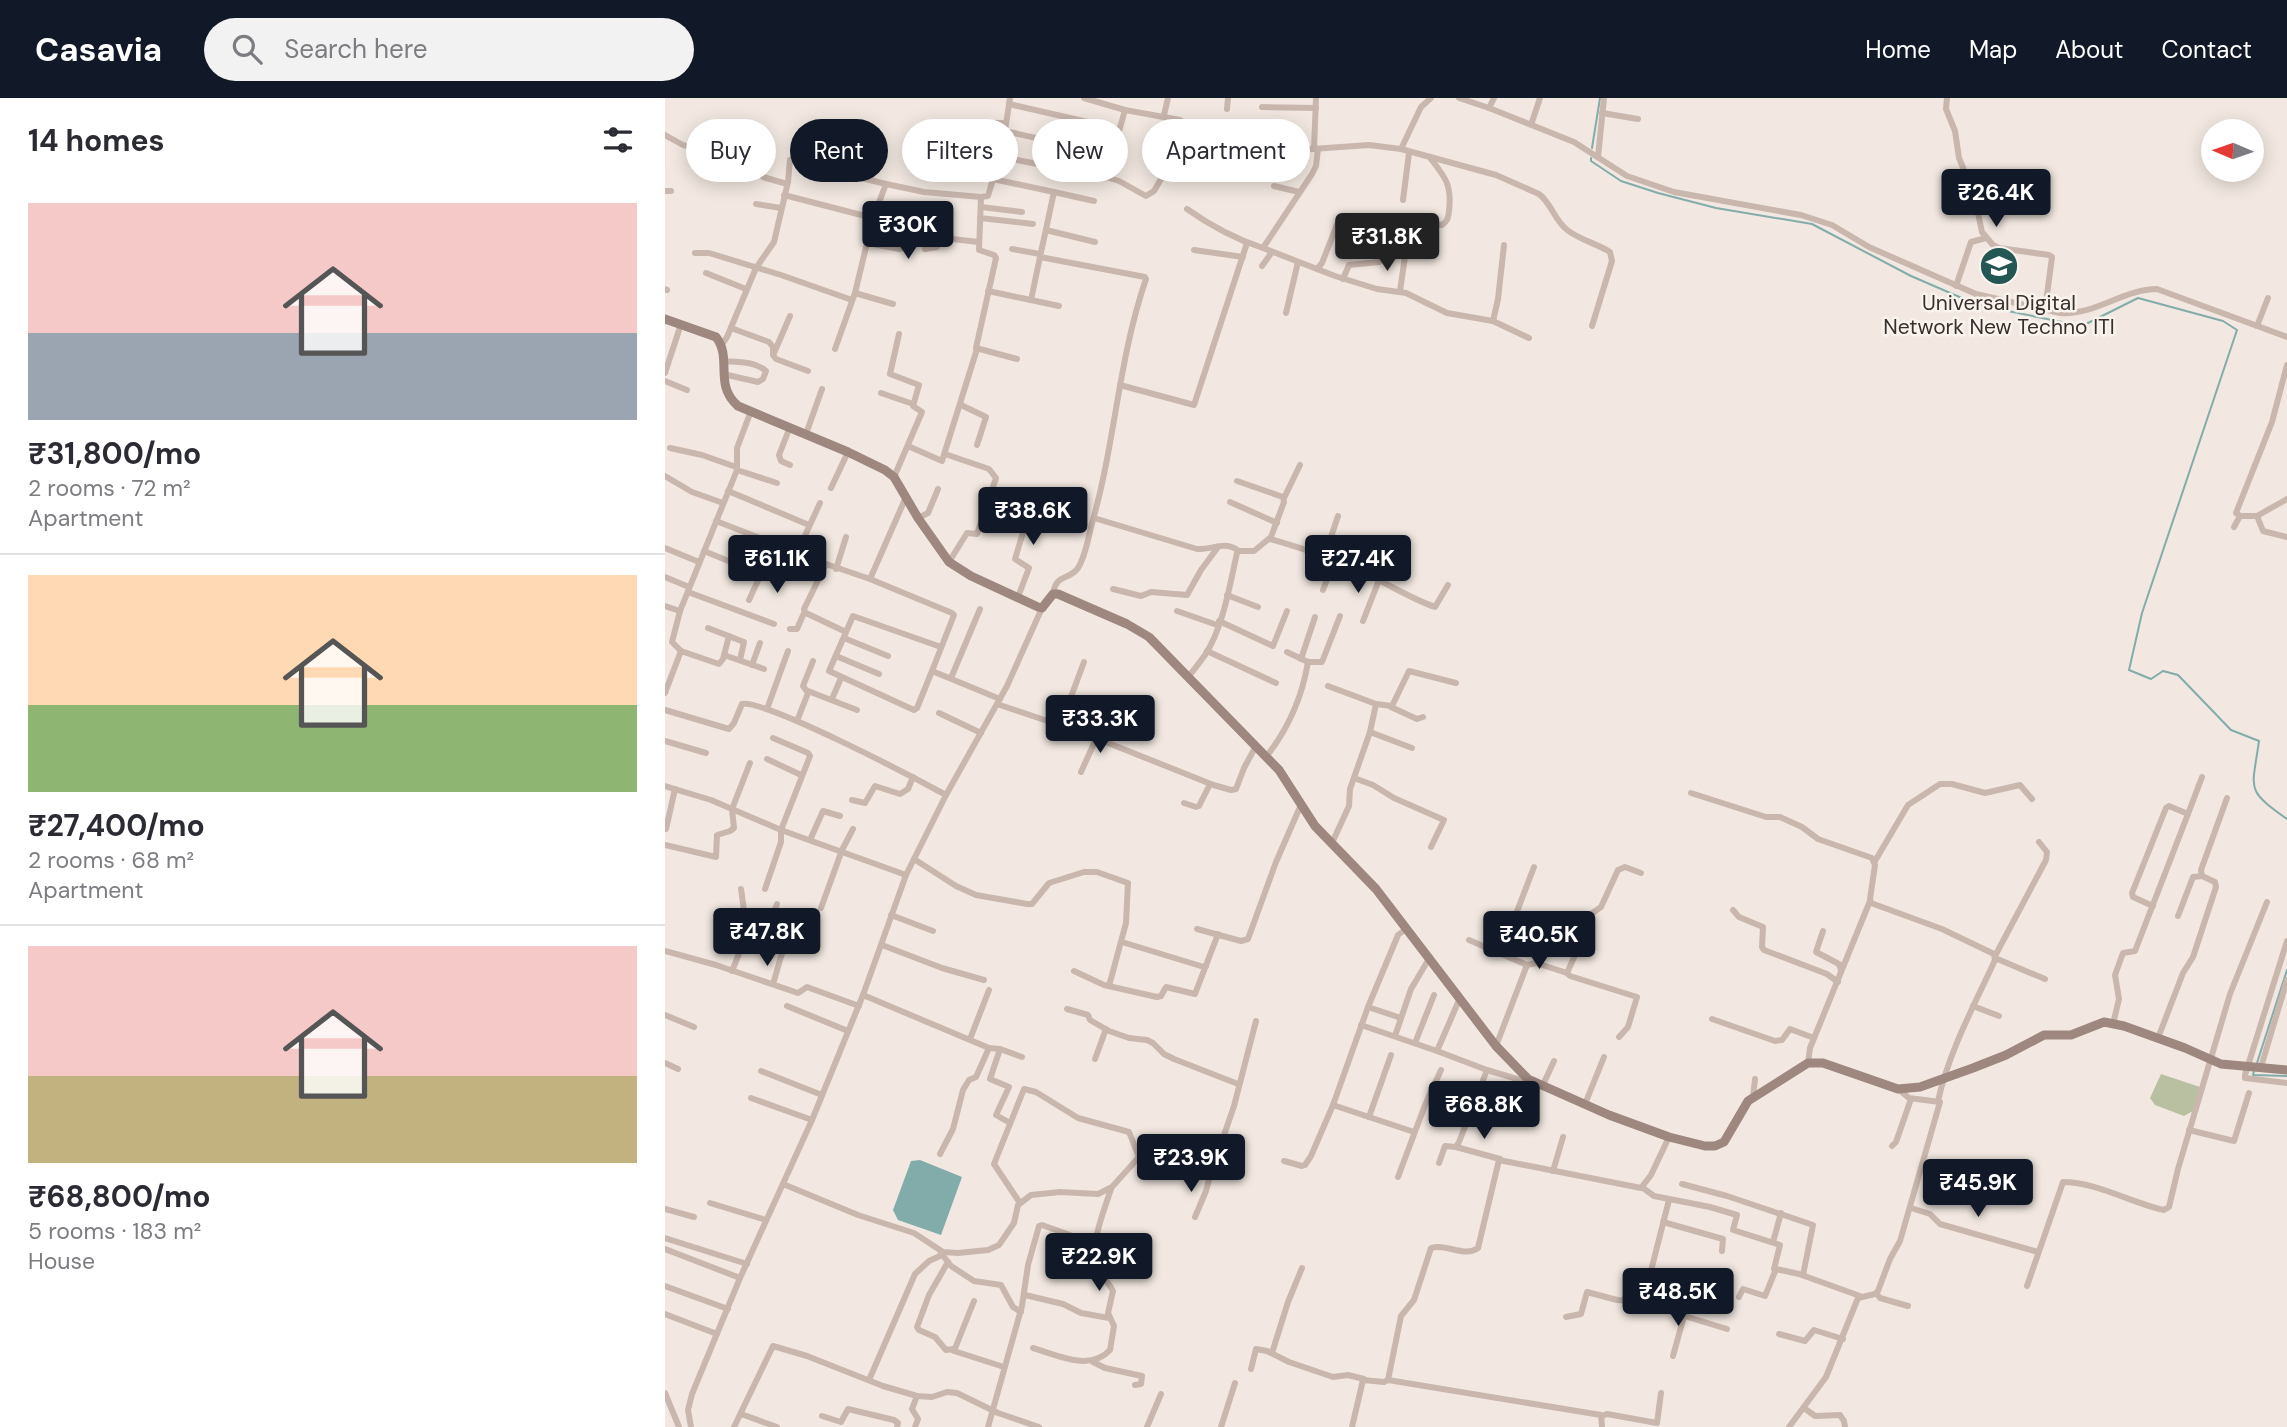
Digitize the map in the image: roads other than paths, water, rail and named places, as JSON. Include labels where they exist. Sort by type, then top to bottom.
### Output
[{"type":"street","points":[[1164,115],[1168,98]]},
{"type":"street","points":[[1227,109],[1228,98]]},
{"type":"street","points":[[1263,248],[1316,166],[1316,98]]},
{"type":"street","points":[[1401,149],[1421,107],[1430,98]]},
{"type":"street","points":[[1459,98],[1574,142],[1627,176],[1674,192],[1801,215],[1832,225],[1879,253],[1976,294],[2074,314],[2147,289],[2157,289],[2287,337]]},
{"type":"street","points":[[1489,108],[1494,98]]},
{"type":"street","points":[[1531,125],[1540,98]]},
{"type":"street","points":[[1598,158],[1604,98]]},
{"type":"street","points":[[1947,98],[1946,109],[1955,131],[1959,158],[1969,179],[1979,224],[1986,238],[1999,248],[2051,255],[2045,310]]},
{"type":"street","points":[[1089,99],[1125,110],[1177,119]]},
{"type":"street","points":[[1007,119],[1010,101],[1074,119]]},
{"type":"street","points":[[1262,107],[1316,108]]},
{"type":"street","points":[[1122,119],[1125,110]]},
{"type":"street","points":[[1602,113],[1638,119]]},
{"type":"street","points":[[665,135],[686,146]]},
{"type":"street","points":[[1310,149],[1369,145],[1401,149],[1496,175],[1539,194],[1566,230],[1610,252],[1612,261],[1592,326]]},
{"type":"street","points":[[1403,200],[1409,153]]},
{"type":"street","points":[[1400,291],[1409,229],[1414,226],[1442,225],[1448,220],[1451,194],[1449,185],[1431,159]]},
{"type":"street","points":[[721,346],[756,268],[774,242],[790,160]]},
{"type":"street","points":[[776,181],[787,184]]},
{"type":"street","points":[[877,182],[924,192],[981,197],[988,195],[992,182]]},
{"type":"street","points":[[1007,182],[1094,201]]},
{"type":"street","points":[[1121,182],[1146,196],[1154,191],[1159,182]]},
{"type":"street","points":[[835,349],[854,297],[873,218],[885,184]]},
{"type":"street","points":[[1274,186],[1299,192]]},
{"type":"street","points":[[1031,300],[1054,192]]},
{"type":"street","points":[[785,195],[873,218],[930,227],[941,239]]},
{"type":"street","points":[[908,446],[942,461],[961,405],[977,349],[996,258],[994,255],[980,252],[978,242],[981,197]]},
{"type":"street","points":[[755,204],[781,208]]},
{"type":"street","points":[[981,207],[1022,212]]},
{"type":"street","points":[[1187,209],[1247,243],[1343,279],[1377,289],[1400,291],[1447,313],[1493,321],[1529,338]]},
{"type":"street","points":[[980,218],[1033,224]]},
{"type":"street","points":[[1317,269],[1338,222]]},
{"type":"street","points":[[868,243],[899,249],[908,247],[912,225]]},
{"type":"street","points":[[1046,230],[1095,242]]},
{"type":"street","points":[[1343,279],[1349,265],[1379,262],[1407,236]]},
{"type":"street","points":[[1956,286],[1971,242],[1986,238]]},
{"type":"street","points":[[941,239],[978,242]]},
{"type":"street","points":[[925,249],[937,247],[941,239]]},
{"type":"street","points":[[1120,385],[1194,405],[1247,243]]},
{"type":"street","points":[[1493,321],[1499,299],[1504,246]]},
{"type":"street","points":[[691,1427],[688,1410],[690,1400],[859,1006],[906,875],[946,794],[998,701],[1042,608],[1053,594],[1057,582],[1077,569],[1094,518],[1130,330],[1146,278],[1012,249]]},
{"type":"street","points":[[1194,250],[1243,257]]},
{"type":"street","points":[[1262,266],[1272,251]]},
{"type":"street","points":[[695,253],[713,254],[854,297],[893,304]]},
{"type":"street","points":[[1286,313],[1298,262]]},
{"type":"street","points":[[706,273],[746,289]]},
{"type":"street","points":[[988,291],[1059,306]]},
{"type":"street","points":[[2257,326],[2268,298]]},
{"type":"street","points":[[773,355],[790,316]]},
{"type":"street","points":[[665,319],[716,337],[728,361],[726,391],[738,406],[885,470],[894,477],[918,518],[949,562],[971,576],[1042,608]]},
{"type":"street","points":[[665,373],[681,324]]},
{"type":"street","points":[[731,328],[769,342],[773,355],[778,360],[808,371]]},
{"type":"street","points":[[899,334],[890,374],[919,385],[913,404]]},
{"type":"street","points":[[977,349],[1017,359]]},
{"type":"street","points":[[727,375],[758,382],[764,379],[766,371],[762,367],[728,361]]},
{"type":"street","points":[[2239,516],[2236,513],[2272,422],[2287,365]]},
{"type":"street","points":[[665,381],[687,390]]},
{"type":"street","points":[[806,434],[822,390]]},
{"type":"street","points":[[881,393],[922,410],[894,477]]},
{"type":"street","points":[[961,405],[987,417],[977,444]]},
{"type":"street","points":[[729,636],[719,664],[681,651],[672,642],[688,589],[736,468],[737,448],[751,411]]},
{"type":"street","points":[[790,427],[779,455],[781,461],[790,465]]},
{"type":"street","points":[[670,449],[702,455],[777,483]]},
{"type":"street","points":[[831,488],[848,452]]},
{"type":"street","points":[[944,454],[989,469],[996,478],[977,534],[967,533],[949,562]]},
{"type":"street","points":[[1113,589],[1141,596],[1151,592],[1187,596],[1215,549],[1219,547],[1254,551],[1270,539],[1284,498],[1300,465]]},
{"type":"street","points":[[665,476],[692,492],[723,503]]},
{"type":"street","points":[[1237,481],[1284,498]]},
{"type":"street","points":[[918,518],[928,513],[938,489]]},
{"type":"street","points":[[728,491],[809,524]]},
{"type":"street","points":[[870,579],[906,497]]},
{"type":"street","points":[[2239,516],[2257,516],[2287,499]]},
{"type":"street","points":[[1230,502],[1277,523]]},
{"type":"street","points":[[704,551],[780,582],[820,503]]},
{"type":"street","points":[[1017,597],[1029,568],[1015,559],[1028,516],[1026,511],[1018,506]]},
{"type":"street","points":[[1324,558],[1338,516]]},
{"type":"street","points":[[2234,527],[2239,516]]},
{"type":"street","points":[[2257,516],[2263,530],[2287,537]]},
{"type":"street","points":[[1094,518],[1197,549],[1208,549],[1220,544],[1236,549]]},
{"type":"street","points":[[716,521],[765,540]]},
{"type":"street","points":[[836,569],[846,537]]},
{"type":"street","points":[[1270,539],[1334,561],[1435,607],[1448,585]]},
{"type":"street","points":[[665,548],[699,562]]},
{"type":"street","points":[[1188,677],[1207,651],[1218,623],[1227,595],[1236,549]]},
{"type":"street","points":[[798,551],[836,569],[870,579],[954,615],[918,708],[914,710],[829,672],[853,616],[941,647]]},
{"type":"street","points":[[1324,590],[1334,561]]},
{"type":"street","points":[[790,629],[797,629],[826,564]]},
{"type":"street","points":[[749,600],[761,574]]},
{"type":"street","points":[[665,577],[774,624]]},
{"type":"street","points":[[1363,621],[1379,580]]},
{"type":"street","points":[[1053,594],[1141,632],[1188,677],[1283,776],[1315,827],[1368,880],[1496,1046],[1538,1085]]},
{"type":"street","points":[[1227,595],[1258,607]]},
{"type":"street","points":[[665,606],[680,611]]},
{"type":"street","points":[[951,678],[980,610]]},
{"type":"street","points":[[1177,611],[1218,623],[1273,646],[1287,611]]},
{"type":"street","points":[[805,613],[888,656]]},
{"type":"street","points":[[1287,652],[1304,661],[1322,662],[1340,616]]},
{"type":"street","points":[[1266,757],[1293,716],[1304,686],[1304,661],[1315,617]]},
{"type":"street","points":[[708,628],[744,642],[740,660]]},
{"type":"street","points":[[752,665],[760,643]]},
{"type":"street","points":[[665,693],[681,651]]},
{"type":"street","points":[[767,709],[788,651]]},
{"type":"street","points":[[1207,651],[1276,682]]},
{"type":"street","points":[[724,655],[764,668]]},
{"type":"street","points":[[836,656],[879,674]]},
{"type":"street","points":[[813,661],[803,686],[808,691],[857,710]]},
{"type":"street","points":[[1060,726],[1084,662]]},
{"type":"street","points":[[932,671],[998,701],[1227,790],[1236,789],[1256,747]]},
{"type":"street","points":[[1391,707],[1409,671],[1456,683]]},
{"type":"street","points":[[832,699],[841,678]]},
{"type":"street","points":[[1328,686],[1391,707],[1416,719],[1423,717]]},
{"type":"street","points":[[797,721],[808,691]]},
{"type":"street","points":[[665,710],[729,729],[742,704],[748,703],[797,721],[946,794]]},
{"type":"street","points":[[1332,843],[1349,806],[1350,791],[1370,732],[1376,704]]},
{"type":"street","points":[[939,713],[981,733]]},
{"type":"street","points":[[1370,732],[1412,748]]},
{"type":"street","points":[[765,889],[781,842],[781,830],[809,754],[773,738]]},
{"type":"street","points":[[1081,772],[1096,739]]},
{"type":"street","points":[[665,741],[706,753]]},
{"type":"street","points":[[767,759],[801,775]]},
{"type":"street","points":[[665,845],[716,857],[716,835],[734,828],[732,808],[750,763]]},
{"type":"street","points":[[2113,1024],[2119,999],[2116,971],[2123,953],[2135,951],[2202,777]]},
{"type":"street","points":[[852,800],[865,803],[875,786],[900,794],[908,789],[913,778]]},
{"type":"street","points":[[1354,778],[1444,820],[1431,847]]},
{"type":"street","points":[[1184,803],[1198,807],[1211,784]]},
{"type":"street","points":[[1808,1063],[1807,1056],[1870,901],[1875,861],[1908,805],[1940,785],[1952,784],[1985,793],[2019,785],[2032,799]]},
{"type":"street","points":[[665,786],[732,808],[781,830],[906,875]]},
{"type":"street","points":[[666,829],[675,789]]},
{"type":"street","points":[[1691,793],[1766,817],[1780,817],[1802,827],[1814,837],[1875,861]]},
{"type":"street","points":[[2201,876],[2227,798]]},
{"type":"street","points":[[2153,906],[2133,897],[2132,893],[2166,808],[2169,806],[2188,814]]},
{"type":"street","points":[[1197,929],[1244,942],[1248,940],[1276,862],[1300,807]]},
{"type":"street","points":[[810,840],[823,811],[840,816]]},
{"type":"street","points":[[821,908],[842,850],[853,829]]},
{"type":"street","points":[[1876,1293],[1900,1241],[1911,1208],[1931,1137],[1943,1079],[1995,957],[2046,860],[2047,852],[2039,842]]},
{"type":"street","points":[[914,859],[956,886],[976,895],[1030,904],[1049,883],[1084,872],[1097,872],[1125,882],[1129,887],[1122,942],[1109,986]]},
{"type":"street","points":[[1501,953],[1534,867]]},
{"type":"street","points":[[1567,973],[1591,914],[1601,907],[1618,870],[1625,867],[1641,873]]},
{"type":"street","points":[[2158,1038],[2183,973],[2193,957],[2216,887],[2215,882],[2201,876],[2193,877],[2178,916]]},
{"type":"street","points":[[732,971],[747,928],[741,889]]},
{"type":"street","points":[[1870,901],[1873,905],[1942,929],[2045,979]]},
{"type":"street","points":[[2027,1286],[2065,1181],[2168,1209],[2230,994],[2267,902]]},
{"type":"street","points":[[773,984],[783,950],[768,941],[765,936],[776,904]]},
{"type":"street","points":[[1733,910],[1741,918],[1763,927],[1764,950],[1839,979]]},
{"type":"street","points":[[891,915],[933,931]]},
{"type":"street","points":[[1284,1161],[1297,1166],[1305,1165],[1333,1105],[1361,1025],[1398,936],[1407,928]]},
{"type":"street","points":[[1823,931],[1816,952],[1839,964],[1839,979]]},
{"type":"street","points":[[1074,971],[1109,986],[1157,997],[1161,996],[1166,987],[1195,994],[1218,934]]},
{"type":"street","points":[[1469,940],[1527,965],[1537,963],[1636,996],[1637,1002],[1629,1026],[1619,1037]]},
{"type":"street","points":[[2254,1067],[2287,941]]},
{"type":"street","points":[[1122,942],[1205,967]]},
{"type":"street","points":[[882,945],[942,968],[984,980]]},
{"type":"street","points":[[665,951],[798,993],[807,988],[859,1006]]},
{"type":"street","points":[[1395,1036],[1418,974],[1430,957]]},
{"type":"street","points":[[1496,1046],[1527,965]]},
{"type":"street","points":[[2287,980],[2254,1067],[2245,1079],[2287,1083]]},
{"type":"street","points":[[970,1039],[989,990]]},
{"type":"street","points":[[863,995],[989,1048],[1022,1057]]},
{"type":"street","points":[[1415,1043],[1434,995]]},
{"type":"street","points":[[1437,1051],[1460,998]]},
{"type":"street","points":[[787,1006],[848,1031]]},
{"type":"street","points":[[1973,1006],[1999,1016]]},
{"type":"street","points":[[1368,1007],[1401,1018]]},
{"type":"street","points":[[1067,1009],[1088,1016],[1105,1029],[1126,1037],[1147,1040],[1174,1059],[1238,1084]]},
{"type":"street","points":[[665,1015],[694,1027]]},
{"type":"street","points":[[1712,1019],[1775,1041],[1782,1040],[1790,1029],[1814,1038]]},
{"type":"street","points":[[1195,1217],[1208,1187],[1209,1176],[1229,1122],[1256,1021]]},
{"type":"street","points":[[1361,1025],[1487,1070],[1538,1085],[1669,1137],[1705,1146],[1721,1144],[1727,1139],[1753,1097],[1808,1063],[1822,1063],[1898,1089],[1915,1088],[1996,1059],[2045,1035],[2071,1035],[2099,1023],[2113,1024],[2158,1038],[2228,1066],[2287,1070]]},
{"type":"street","points":[[1095,1059],[1105,1029]]},
{"type":"street","points":[[940,1154],[954,1126],[966,1084],[976,1077],[989,1048]]},
{"type":"street","points":[[1000,1049],[990,1079],[1009,1087],[996,1115],[1010,1123]]},
{"type":"street","points":[[1369,1117],[1391,1055]]},
{"type":"street","points":[[1585,1104],[1604,1057]]},
{"type":"street","points":[[1538,1085],[1554,1061]]},
{"type":"street","points":[[665,1063],[678,1069]]},
{"type":"street","points":[[1398,1177],[1441,1070]]},
{"type":"street","points":[[1456,1147],[1487,1070]]},
{"type":"street","points":[[761,1071],[822,1095]]},
{"type":"street","points":[[1753,1097],[1755,1079]]},
{"type":"street","points":[[1020,1203],[994,1164],[1024,1089],[1035,1092],[1078,1118],[1129,1132],[1139,1157]]},
{"type":"street","points":[[1898,1089],[1911,1099],[1938,1101]]},
{"type":"street","points":[[2189,1130],[2234,1141],[2249,1093]]},
{"type":"street","points":[[751,1098],[812,1120]]},
{"type":"street","points":[[1892,1146],[1911,1099]]},
{"type":"street","points":[[1333,1105],[1414,1132]]},
{"type":"street","points":[[1553,1171],[1563,1137]]},
{"type":"street","points":[[1643,1188],[1669,1137]]},
{"type":"street","points":[[1439,1163],[1445,1146],[1456,1147],[1553,1171],[1643,1188],[1651,1195],[1737,1215],[1733,1230],[1780,1245],[1765,1296],[1742,1289],[1739,1297]]},
{"type":"street","points":[[1093,1362],[1110,1350],[1114,1326],[1109,1318],[1113,1291],[1094,1258],[1098,1231],[1112,1188],[1139,1157],[1179,1156],[1192,1169],[1209,1176]]},
{"type":"street","points":[[1388,1380],[1401,1318],[1414,1300],[1428,1252],[1433,1246],[1476,1251],[1482,1237],[1500,1159]]},
{"type":"street","points":[[783,1184],[858,1215],[914,1233],[977,1282],[1001,1285],[1012,1306],[1021,1312]]},
{"type":"street","points":[[1682,1184],[1781,1213],[1814,1226],[1803,1275]]},
{"type":"street","points":[[941,1252],[958,1253],[995,1248],[1014,1223],[1020,1203],[1036,1194],[1060,1192],[1094,1195],[1112,1188]]},
{"type":"street","points":[[1722,1210],[1727,1196]]},
{"type":"street","points":[[1641,1303],[1669,1200]]},
{"type":"street","points":[[710,1203],[766,1220]]},
{"type":"street","points":[[1911,1208],[1930,1214],[1940,1224],[2039,1252]]},
{"type":"street","points":[[665,1209],[694,1217]]},
{"type":"street","points":[[1773,1242],[1781,1213]]},
{"type":"street","points":[[1663,1222],[1723,1239],[1722,1251]]},
{"type":"street","points":[[988,1427],[1021,1312],[1028,1265],[1040,1225],[1070,1235]]},
{"type":"street","points":[[665,1238],[747,1264]]},
{"type":"street","points":[[665,1250],[740,1279]]},
{"type":"street","points":[[869,1380],[915,1274],[929,1261],[940,1256],[941,1252]]},
{"type":"street","points":[[948,1262],[930,1293],[917,1327],[937,1338],[946,1350],[954,1349]]},
{"type":"street","points":[[1272,1353],[1302,1268]]},
{"type":"street","points":[[1774,1269],[1803,1275],[1860,1296],[1876,1293]]},
{"type":"street","points":[[665,1286],[728,1309]]},
{"type":"street","points":[[1566,1317],[1581,1314],[1587,1292],[1641,1303],[1727,1329]]},
{"type":"street","points":[[1876,1293],[1880,1298],[1908,1306]]},
{"type":"street","points":[[1025,1295],[1063,1304],[1081,1313],[1109,1318]]},
{"type":"street","points":[[1789,1427],[1826,1377],[1860,1296]]},
{"type":"street","points":[[954,1349],[974,1301]]},
{"type":"street","points":[[665,1314],[717,1334]]},
{"type":"street","points":[[1674,1356],[1684,1316]]},
{"type":"street","points":[[1779,1334],[1805,1341],[1814,1330],[1843,1339]]},
{"type":"street","points":[[734,1427],[773,1346],[916,1396],[932,1397],[947,1392],[957,1393],[1039,1427]]},
{"type":"street","points":[[1033,1348],[1142,1376],[1141,1385],[1135,1385]]},
{"type":"street","points":[[954,1349],[957,1353],[1004,1367]]},
{"type":"street","points":[[1251,1369],[1255,1349],[1333,1377],[1348,1375],[1384,1382],[1388,1380],[1602,1416],[1607,1414],[1658,1425],[1661,1393]]},
{"type":"street","points":[[1352,1427],[1364,1379]]},
{"type":"street","points":[[1221,1427],[1235,1383]]},
{"type":"street","points":[[665,1393],[679,1427]]},
{"type":"street","points":[[1147,1427],[1161,1394]]},
{"type":"street","points":[[915,1427],[918,1419],[912,1409],[916,1396]]},
{"type":"street","points":[[1804,1408],[1815,1416],[1840,1415],[1845,1427]]},
{"type":"street","points":[[822,1416],[841,1422],[848,1409],[894,1420],[898,1423],[897,1427]]},
{"type":"street","points":[[741,1414],[777,1427]]},
{"type":"street","points":[[1602,1416],[1602,1427]]},
{"type":"water","points":[[920,1160],[962,1177],[941,1235],[898,1220],[893,1210],[911,1161]]},
{"type":"waterway","points":[[1592,148],[1600,98]]},
{"type":"waterway","points":[[1591,158],[1591,161],[1621,181],[1658,193],[1716,208],[1812,224],[1911,276],[1978,305],[2082,326],[2138,298],[2223,321],[2237,330],[2142,613],[2129,670],[2151,679],[2163,671],[2178,675],[2231,730],[2259,741],[2255,788],[2264,801],[2287,819]]},
{"type":"waterway","points":[[2257,1063],[2287,970]]},
{"type":"waterway","points":[[2254,1071],[2253,1075],[2287,1076]]},
{"type":"place","name":"Universal Digital Network New Techno ITI","points":[[1999,266]]}]
